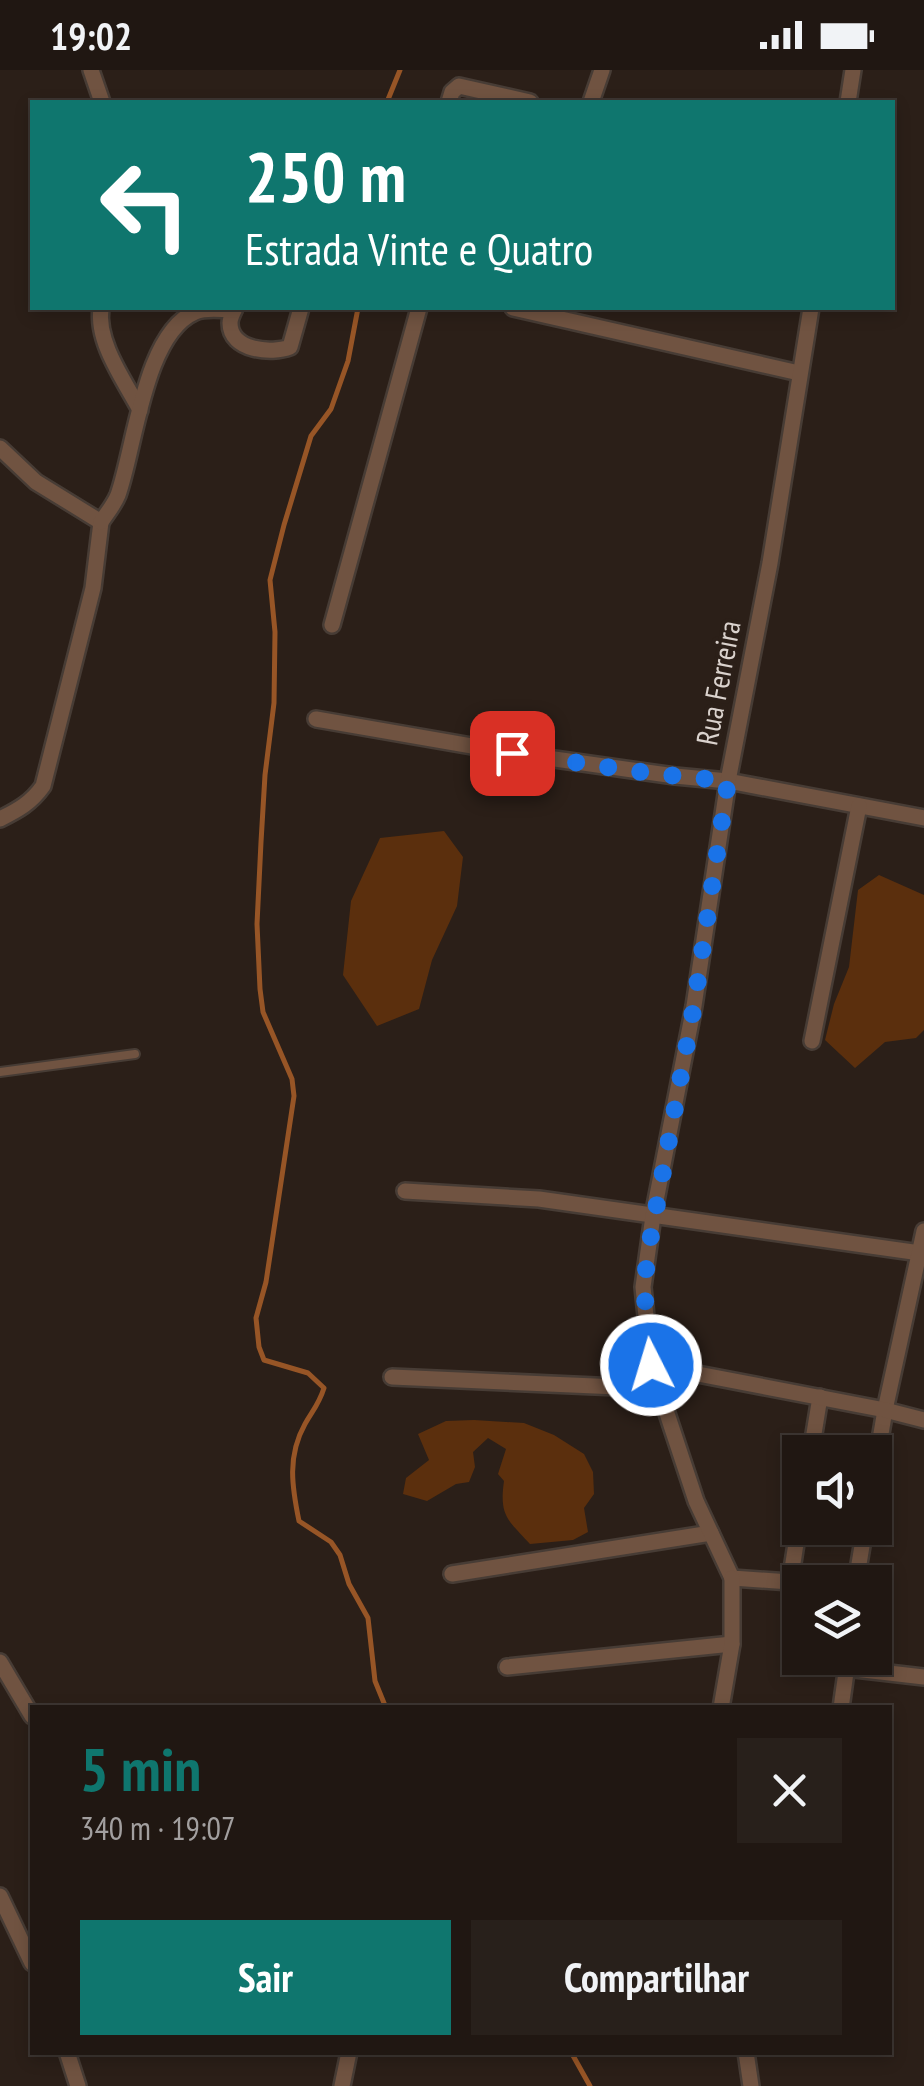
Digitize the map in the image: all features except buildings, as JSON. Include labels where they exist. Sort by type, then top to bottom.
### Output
[{"type":"street","points":[[91,70],[101,100]]},
{"type":"street","points":[[592,100],[602,70]]},
{"type":"street","points":[[848,100],[853,70]]},
{"type":"street","points":[[450,100],[455,88],[464,86],[522,100]]},
{"type":"street","points":[[101,310],[107,346],[140,410]]},
{"type":"street","points":[[0,819],[23,808],[42,786],[93,588],[101,522],[117,498],[156,359],[178,324],[200,310]]},
{"type":"street","points":[[234,310],[230,324],[234,336],[247,346],[277,352],[290,347],[300,310]]},
{"type":"street","points":[[332,625],[418,310]]},
{"type":"street","points":[[522,310],[799,373]]},
{"type":"street","name":"Rua Ferreira","points":[[732,1578],[696,1500],[656,1383],[644,1288],[653,1216],[694,1006],[728,781],[770,563],[812,310]]},
{"type":"street","points":[[0,448],[36,482],[101,522]]},
{"type":"street","points":[[316,719],[512,753],[728,781],[924,818]]},
{"type":"street","points":[[812,1041],[859,806]]},
{"type":"street","points":[[405,1190],[538,1200],[920,1253]]},
{"type":"street","points":[[881,1435],[924,1231]]},
{"type":"street","points":[[651,1365],[924,1420]]},
{"type":"street","points":[[392,1377],[618,1387],[656,1383]]},
{"type":"street","points":[[814,1435],[820,1398]]},
{"type":"street","points":[[452,1574],[710,1533]]},
{"type":"street","points":[[722,1705],[732,1644],[732,1578],[782,1583]]},
{"type":"street","points":[[507,1667],[732,1644]]},
{"type":"street","points":[[0,1662],[30,1713]]},
{"type":"street","points":[[892,1671],[924,1677]]},
{"type":"street","points":[[841,1705],[845,1675]]},
{"type":"street","points":[[0,1896],[30,1959]]},
{"type":"street","points":[[68,2055],[78,2086]]},
{"type":"street","points":[[342,2086],[347,2055]]},
{"type":"street","points":[[746,2055],[751,2086]]},
{"type":"lane","points":[[0,1072],[135,1054]]},
{"type":"shaded area","points":[[444,831],[463,857],[457,906],[432,960],[419,1009],[377,1026],[343,975],[351,901],[380,838]]},
{"type":"shaded area","points":[[879,875],[924,895],[924,1030],[916,1038],[885,1042],[855,1068],[825,1040],[849,967],[858,890]]},
{"type":"shaded area","points":[[446,1421],[524,1423],[554,1435],[584,1454],[593,1472],[594,1494],[584,1508],[588,1532],[573,1540],[530,1544],[504,1510],[504,1481],[498,1474],[506,1449],[488,1438],[473,1452],[475,1467],[469,1482],[456,1484],[427,1501],[403,1494],[406,1478],[429,1460],[418,1434]]},
{"type":"waterway","points":[[388,100],[400,70]]},
{"type":"waterway","points":[[358,310],[348,361],[331,409],[311,436],[270,580],[275,632],[274,703],[261,842],[257,924],[260,989],[263,1012],[292,1079],[294,1096],[266,1282],[256,1318],[264,1360],[308,1373],[324,1388],[295,1448],[293,1484],[299,1521],[331,1542],[340,1555],[349,1584],[368,1618],[375,1681],[385,1705]]},
{"type":"waterway","points":[[573,2055],[590,2086]]},
{"type":"route","points":[[512,753],[728,781],[694,1006],[648,1252],[644,1288],[651,1365]]}]
